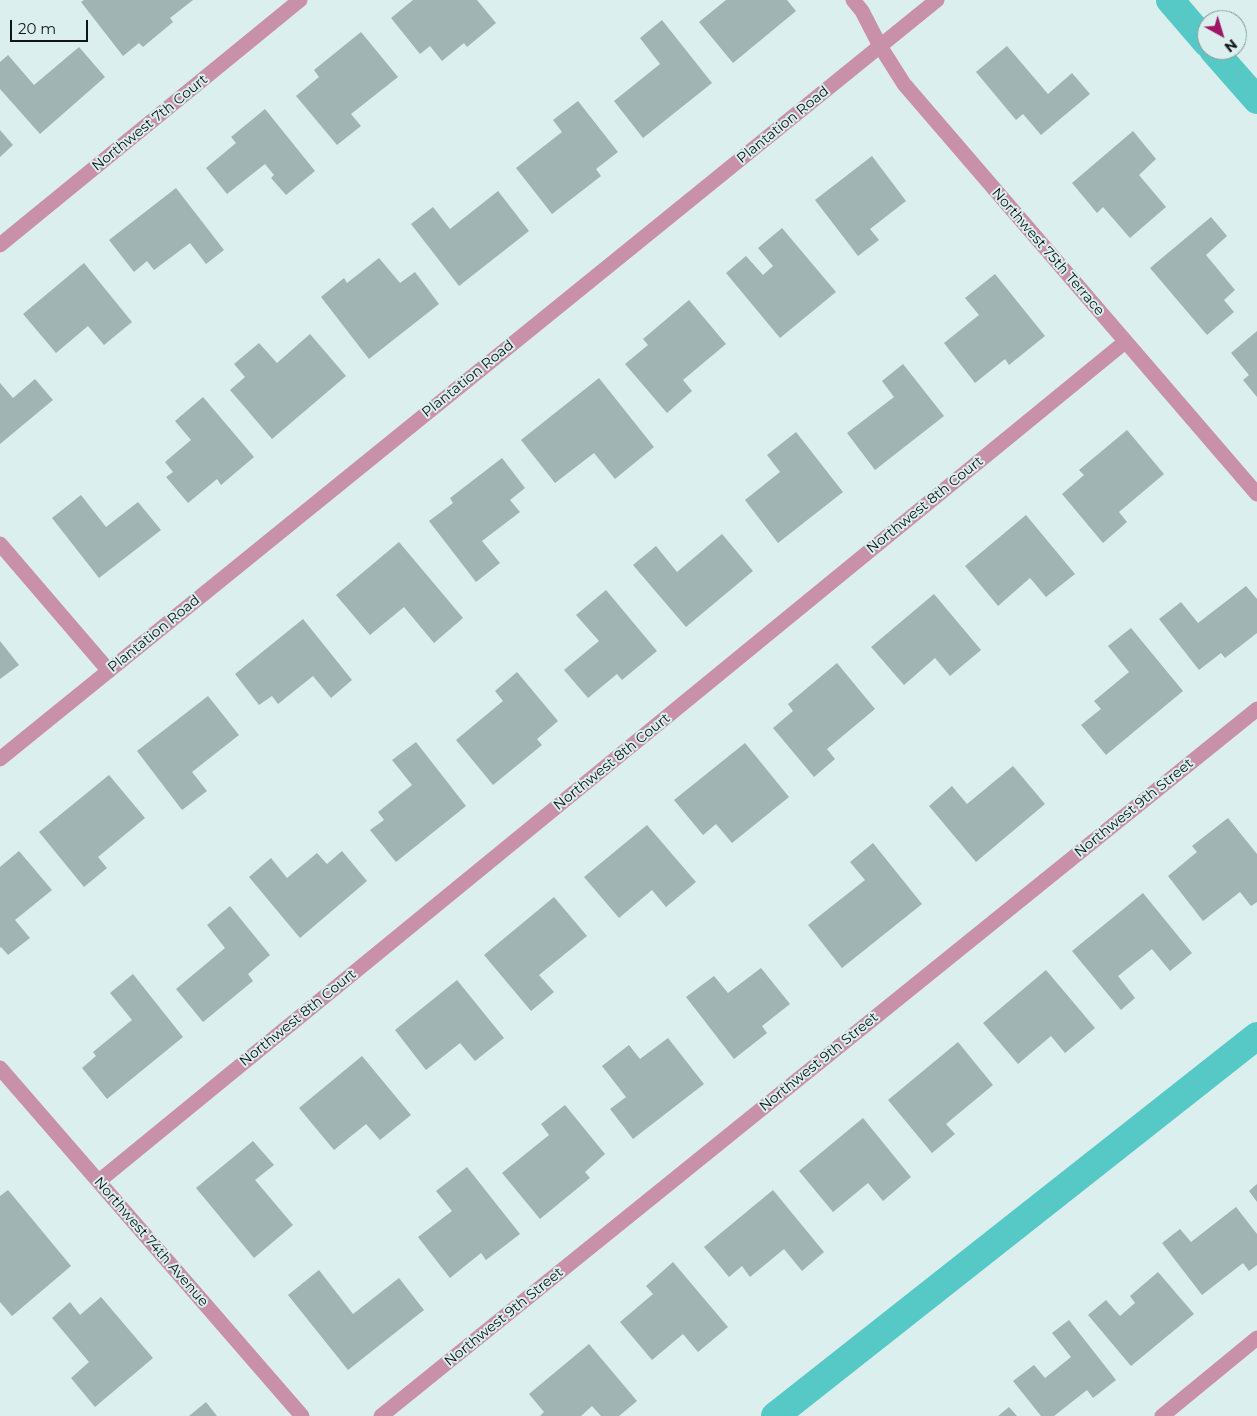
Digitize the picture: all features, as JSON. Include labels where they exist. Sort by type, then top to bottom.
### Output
[{"type":"street","name":"Northwest 7th Court","points":[[0,246],[300,0]]},
{"type":"street","name":"Northwest 75th Terrace","points":[[853,0],[862,11],[880,46],[904,84],[1257,494]]},
{"type":"street","name":"Plantation Road","points":[[0,759],[937,0]]},
{"type":"street","name":"Northwest 8th Court","points":[[99,1181],[1125,342]]},
{"type":"street","points":[[0,544],[109,671]]},
{"type":"street","name":"Northwest 9th Street","points":[[381,1416],[1257,708]]},
{"type":"street","name":"Northwest 74th Avenue","points":[[0,1068],[302,1416]]},
{"type":"street","points":[[1162,1416],[1257,1338]]},
{"type":"building","points":[[84,0],[193,0],[170,18],[173,22],[143,47],[139,43],[123,56],[81,2]]},
{"type":"building","points":[[413,0],[477,0],[496,23],[467,47],[464,43],[442,61],[430,46],[420,54],[391,18]]},
{"type":"building","points":[[726,0],[787,0],[796,11],[733,63],[699,22]]},
{"type":"building","points":[[662,20],[712,83],[643,138],[614,101],[660,64],[640,38]]},
{"type":"building","points":[[361,32],[398,77],[351,114],[361,126],[337,145],[296,96],[319,77],[314,70]]},
{"type":"building","points":[[1007,46],[1048,94],[1072,73],[1090,94],[1041,135],[1023,114],[1016,120],[976,72]]},
{"type":"building","points":[[79,47],[105,77],[40,134],[0,89],[0,62],[8,55],[34,85]]},
{"type":"building","points":[[578,101],[618,152],[596,169],[601,176],[552,214],[516,168],[562,132],[553,120]]},
{"type":"building","points":[[265,109],[315,171],[286,195],[271,178],[274,175],[265,164],[227,194],[206,168],[236,143],[231,137]]},
{"type":"building","points":[[0,130],[13,145],[0,157]]},
{"type":"building","points":[[1133,131],[1156,159],[1139,175],[1166,207],[1130,238],[1103,207],[1097,213],[1072,183]]},
{"type":"building","points":[[872,156],[906,201],[870,229],[879,240],[858,256],[815,200]]},
{"type":"building","points":[[176,188],[224,250],[206,264],[190,243],[154,270],[147,261],[134,272],[109,240]]},
{"type":"building","points":[[498,191],[529,231],[459,286],[411,224],[433,207],[450,229]]},
{"type":"building","points":[[1211,217],[1227,236],[1206,255],[1235,290],[1224,300],[1234,312],[1207,335],[1150,268]]},
{"type":"building","points":[[782,228],[836,292],[780,338],[726,273],[746,256],[763,275],[773,266],[758,248]]},
{"type":"building","points":[[379,258],[400,283],[415,272],[439,304],[369,359],[321,297],[344,278],[347,283]]},
{"type":"building","points":[[84,263],[132,322],[104,345],[88,326],[56,353],[23,314]]},
{"type":"building","points":[[995,274],[1045,336],[1009,365],[1005,359],[975,383],[944,343],[979,315],[965,298]]},
{"type":"building","points":[[689,300],[726,344],[683,380],[692,391],[667,413],[625,364],[648,345],[643,339]]},
{"type":"building","points":[[1257,331],[1257,397],[1243,380],[1249,375],[1231,353]]},
{"type":"building","points":[[310,334],[346,376],[272,439],[230,390],[245,377],[234,364],[259,343],[277,363]]},
{"type":"building","points":[[903,364],[944,416],[875,470],[847,433],[894,397],[882,381]]},
{"type":"building","points":[[599,378],[654,447],[615,479],[594,453],[555,483],[521,440]]},
{"type":"building","points":[[35,379],[53,400],[0,444],[0,383],[13,398]]},
{"type":"building","points":[[203,397],[254,457],[221,485],[217,479],[188,503],[166,477],[173,472],[165,462],[191,440],[175,421]]},
{"type":"building","points":[[1127,430],[1164,474],[1119,512],[1127,522],[1103,543],[1062,494],[1084,475],[1079,470]]},
{"type":"building","points":[[796,432],[843,492],[778,543],[745,500],[780,472],[767,455]]},
{"type":"building","points":[[502,458],[525,488],[510,500],[520,512],[482,541],[500,563],[476,582],[429,521],[453,503],[450,498]]},
{"type":"building","points":[[81,495],[106,527],[138,502],[161,530],[99,578],[52,518]]},
{"type":"building","points":[[1026,515],[1075,574],[1046,597],[1030,578],[998,606],[965,566]]},
{"type":"building","points":[[722,534],[753,571],[686,627],[633,565],[656,546],[677,572]]},
{"type":"building","points":[[399,542],[463,618],[434,643],[404,607],[370,635],[336,595]]},
{"type":"building","points":[[1246,586],[1257,599],[1257,633],[1225,658],[1221,653],[1199,670],[1159,619],[1181,602],[1198,623]]},
{"type":"building","points":[[606,590],[657,651],[622,680],[617,674],[588,698],[564,670],[599,641],[576,615]]},
{"type":"building","points":[[934,594],[981,650],[950,676],[935,658],[904,685],[871,647]]},
{"type":"building","points":[[303,619],[352,680],[331,698],[313,676],[278,704],[272,696],[259,705],[235,674]]},
{"type":"building","points":[[1131,628],[1183,691],[1106,755],[1081,725],[1101,709],[1094,701],[1129,672],[1108,646]]},
{"type":"building","points":[[0,641],[19,665],[0,679]]},
{"type":"building","points":[[837,663],[875,709],[827,749],[835,759],[814,777],[773,728],[793,711],[788,704]]},
{"type":"building","points":[[517,672],[558,721],[537,739],[542,745],[493,785],[456,740],[503,701],[495,691]]},
{"type":"building","points":[[208,696],[239,735],[192,772],[207,791],[182,810],[137,751]]},
{"type":"building","points":[[416,742],[466,806],[396,862],[370,830],[384,820],[378,812],[412,785],[392,760]]},
{"type":"building","points":[[745,743],[789,797],[732,843],[716,824],[703,835],[674,800]]},
{"type":"building","points":[[1013,766],[1045,804],[976,862],[929,806],[952,786],[967,804]]},
{"type":"building","points":[[109,775],[145,818],[98,857],[107,868],[84,887],[39,832]]},
{"type":"building","points":[[1228,818],[1257,854],[1257,902],[1251,906],[1240,892],[1203,921],[1168,876],[1197,852],[1192,846]]},
{"type":"building","points":[[647,825],[696,882],[666,907],[652,890],[619,918],[584,877]]},
{"type":"building","points":[[873,843],[922,904],[842,968],[808,925],[865,880],[850,862]]},
{"type":"building","points":[[19,851],[52,890],[15,920],[30,938],[8,955],[0,948],[0,867]]},
{"type":"building","points":[[342,851],[367,881],[300,938],[249,877],[271,858],[287,878],[317,853],[327,864]]},
{"type":"building","points":[[1143,893],[1192,953],[1170,971],[1152,949],[1118,976],[1135,998],[1121,1010],[1072,951]]},
{"type":"building","points":[[554,897],[587,936],[539,975],[554,992],[531,1011],[484,955]]},
{"type":"building","points":[[230,906],[270,955],[248,974],[253,981],[203,1022],[176,989],[225,948],[207,925]]},
{"type":"building","points":[[761,968],[790,1004],[762,1026],[767,1033],[734,1059],[686,997],[714,976],[728,993]]},
{"type":"building","points":[[1046,970],[1095,1028],[1065,1053],[1051,1036],[1018,1064],[983,1023]]},
{"type":"building","points":[[133,974],[183,1037],[107,1099],[82,1068],[96,1056],[93,1052],[132,1020],[110,993]]},
{"type":"building","points":[[457,980],[504,1038],[475,1061],[460,1043],[426,1070],[395,1030]]},
{"type":"building","points":[[668,1038],[704,1084],[633,1139],[610,1109],[626,1097],[602,1066],[629,1045],[640,1059]]},
{"type":"building","points":[[958,1042],[993,1085],[946,1124],[955,1134],[932,1153],[888,1100]]},
{"type":"building","points":[[362,1056],[411,1115],[380,1140],[366,1124],[334,1150],[299,1108]]},
{"type":"building","points":[[565,1105],[605,1154],[585,1172],[590,1178],[540,1219],[502,1173],[549,1135],[541,1124]]},
{"type":"building","points":[[863,1118],[911,1177],[883,1201],[868,1183],[833,1212],[799,1171]]},
{"type":"building","points":[[253,1141],[274,1165],[255,1180],[293,1225],[254,1258],[196,1188]]},
{"type":"building","points":[[467,1167],[520,1234],[486,1260],[481,1253],[450,1278],[418,1237],[452,1211],[436,1191]]},
{"type":"building","points":[[1257,1184],[1257,1202],[1249,1191]]},
{"type":"building","points":[[8,1190],[71,1266],[12,1316],[0,1302],[0,1196]]},
{"type":"building","points":[[773,1190],[824,1252],[802,1271],[784,1249],[750,1277],[742,1266],[729,1277],[704,1247]]},
{"type":"building","points":[[1236,1207],[1257,1234],[1257,1265],[1249,1271],[1243,1263],[1202,1295],[1162,1243],[1180,1229],[1191,1242]]},
{"type":"building","points":[[673,1262],[728,1327],[698,1352],[683,1334],[652,1360],[620,1322],[653,1294],[646,1286]]},
{"type":"building","points":[[319,1270],[353,1314],[399,1278],[424,1310],[348,1370],[288,1295]]},
{"type":"building","points":[[1158,1272],[1194,1314],[1131,1366],[1088,1315],[1106,1300],[1120,1316],[1135,1303],[1130,1296]]},
{"type":"building","points":[[101,1297],[153,1358],[95,1407],[71,1378],[89,1362],[52,1318],[70,1302],[80,1315]]},
{"type":"building","points":[[1069,1320],[1116,1380],[1093,1398],[1087,1390],[1054,1416],[1041,1416],[1013,1381],[1034,1365],[1045,1378],[1071,1357],[1052,1333]]},
{"type":"building","points":[[589,1344],[637,1401],[619,1416],[601,1416],[592,1406],[581,1416],[540,1416],[544,1412],[529,1394]]},
{"type":"building","points":[[206,1402],[217,1416],[189,1416]]},
{"type":"building","points":[[1009,1407],[1017,1416],[998,1416]]},
{"type":"waterway","points":[[1170,0],[1197,31]]},
{"type":"waterway","points":[[1222,60],[1257,100]]},
{"type":"waterway","points":[[775,1416],[1257,1036]]}]
